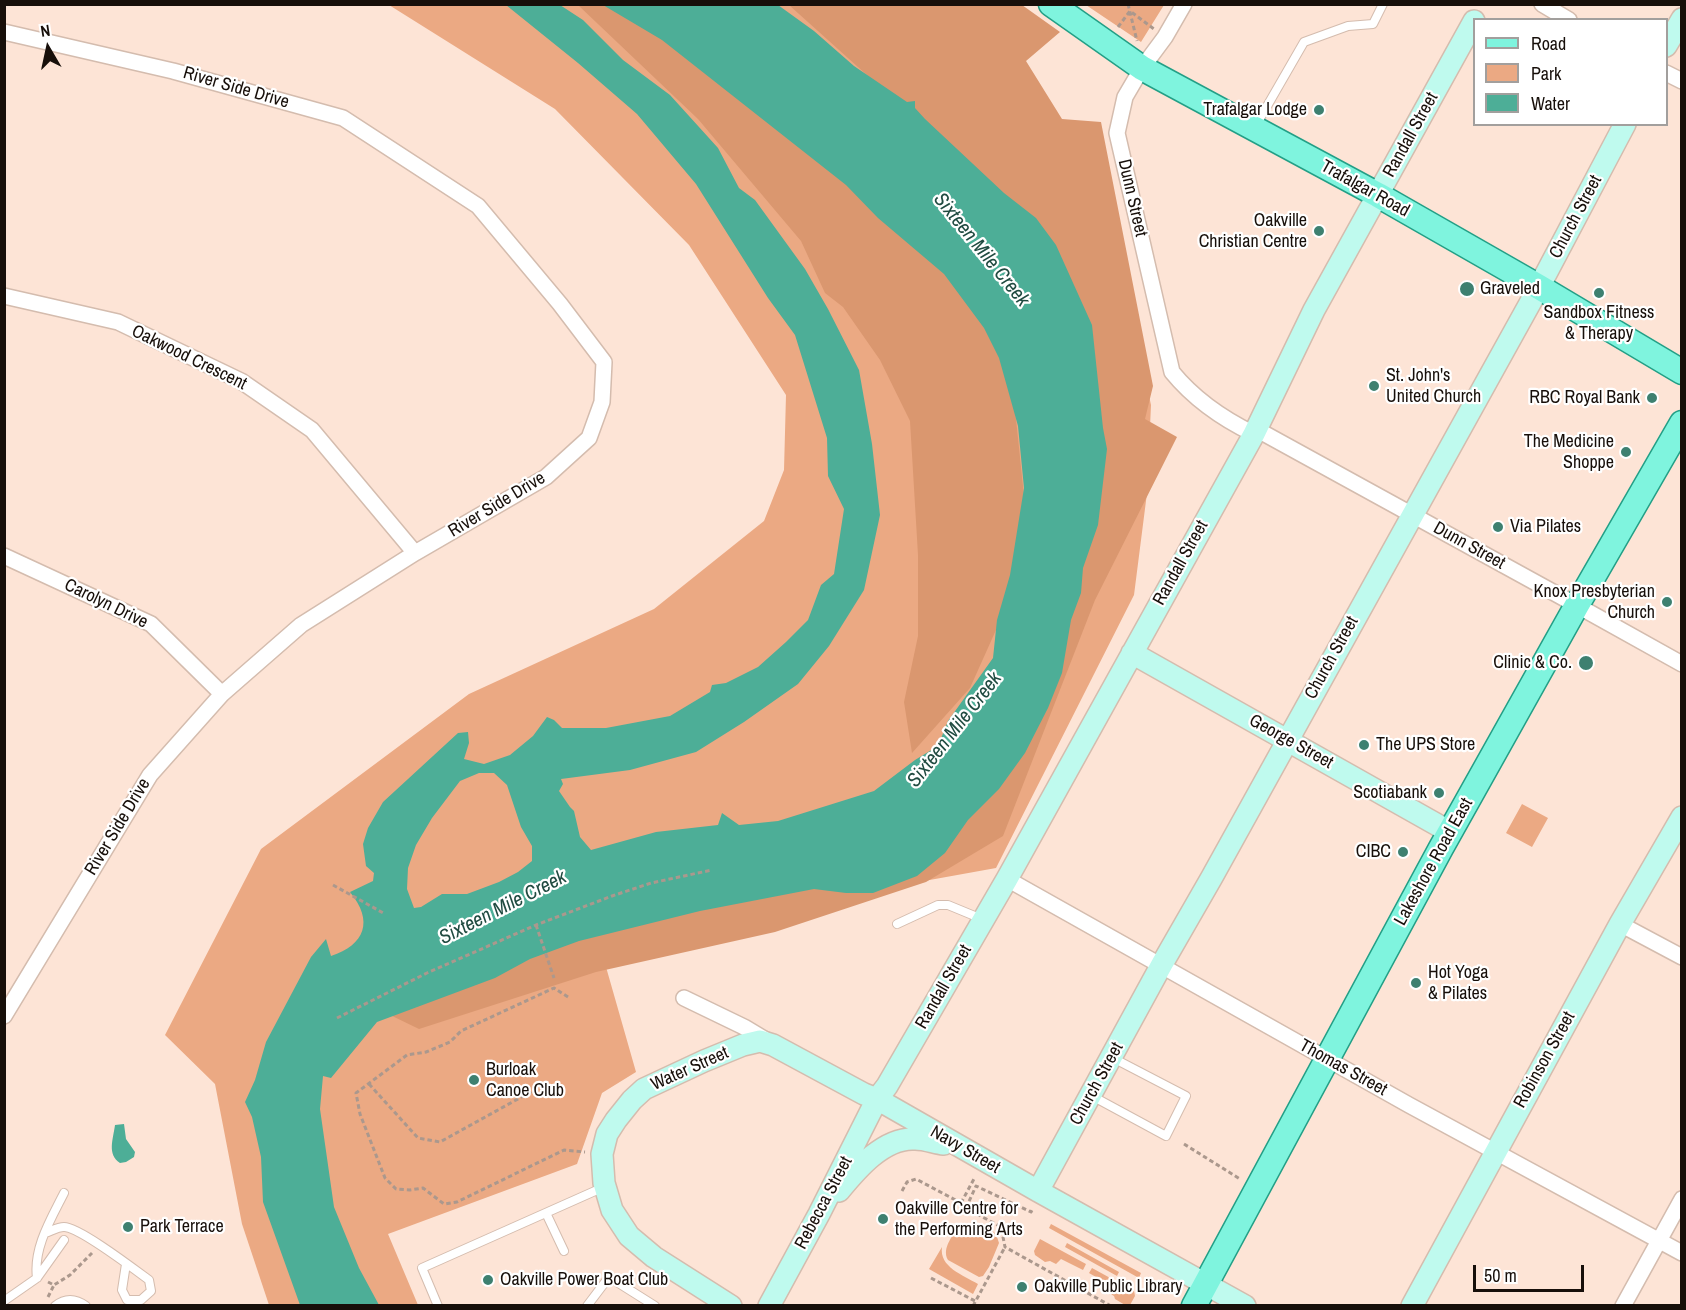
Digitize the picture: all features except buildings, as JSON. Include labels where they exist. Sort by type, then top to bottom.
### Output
[{"type":"main road","name":"Trafalgar Road","points":[[1051,4],[1142,68],[1378,195],[1682,372]]},
{"type":"main road","name":"Lakeshore Road East","points":[[1194,1305],[1450,832],[1682,423]]},
{"type":"street","name":"Dunn Street","points":[[1184,4],[1166,37],[1142,68],[1125,98],[1117,133],[1172,372],[1184,386],[1236,425],[1255,431],[1413,515],[1682,664]]},
{"type":"street","name":"Randall Street","points":[[1476,18],[1483,4]]},
{"type":"street","points":[[1542,4],[1566,18]]},
{"type":"street","points":[[1668,43],[1682,19]]},
{"type":"street","name":"Randall Street","points":[[877,1099],[887,1086],[1007,879],[1255,431],[1314,310],[1473,24]]},
{"type":"street","name":"River Side Drive","points":[[4,32],[173,70],[343,118],[478,206],[560,304],[604,362],[602,402],[590,438],[546,477],[416,553],[301,626],[222,694],[150,775],[4,1016]]},
{"type":"street","points":[[1668,74],[1682,81]]},
{"type":"street","name":"Church Street","points":[[1035,1201],[1162,964],[1539,287],[1624,126]]},
{"type":"street","name":"Oakwood Crescent","points":[[4,296],[118,322],[241,381],[312,430],[416,553]]},
{"type":"street","name":"Carolyn Drive","points":[[4,556],[151,624],[222,694]]},
{"type":"street","name":"George Street","points":[[1132,653],[1450,832]]},
{"type":"street","name":"Robinson Street","points":[[1412,1305],[1620,924],[1682,817]]},
{"type":"street","name":"Thomas Street","points":[[1007,879],[1162,964],[1327,1059],[1682,1253]]},
{"type":"street","points":[[1620,924],[1682,957]]},
{"type":"street","name":"Navy Street","points":[[684,998],[744,1027],[962,1148],[1035,1201],[1245,1305]]},
{"type":"street","name":"Water Street","points":[[731,1305],[654,1257],[629,1236],[612,1210],[605,1187],[602,1154],[607,1134],[616,1120],[644,1089],[743,1045],[760,1041],[773,1045]]},
{"type":"street","name":"Rebecca Street","points":[[769,1305],[819,1214],[877,1099]]},
{"type":"street","points":[[819,1214],[868,1160],[902,1140],[916,1139],[962,1148]]},
{"type":"street","points":[[1623,1305],[1682,1199]]},
{"type":"lane","points":[[1255,129],[1304,42],[1348,26],[1372,24],[1383,4]]},
{"type":"lane","points":[[897,924],[938,905],[948,905],[984,920]]},
{"type":"lane","points":[[1090,1096],[1166,1136],[1186,1096],[1111,1057]]},
{"type":"lane","points":[[438,1305],[422,1268],[605,1187]]},
{"type":"lane","points":[[37,1278],[37,1254],[64,1193]]},
{"type":"lane","points":[[546,1213],[564,1251]]},
{"type":"lane","points":[[45,1233],[65,1227],[86,1237],[100,1246],[126,1264],[149,1280],[151,1291],[141,1300],[127,1300],[122,1290],[126,1264]]},
{"type":"lane","points":[[4,1301],[37,1278],[64,1240]]},
{"type":"lane","points":[[587,1305],[609,1276],[655,1305]]},
{"type":"lane","points":[[55,1305],[69,1299],[86,1305]]},
{"type":"path","points":[[1128,4],[1137,41]]},
{"type":"path","points":[[1118,27],[1130,11]]},
{"type":"path","points":[[1130,11],[1166,37]]},
{"type":"path","points":[[337,1018],[427,973],[537,925],[651,883],[712,870]]},
{"type":"path","points":[[333,885],[385,914]]},
{"type":"path","points":[[537,925],[554,978]]},
{"type":"path","points":[[568,997],[554,988],[461,1031],[450,1042],[426,1052],[406,1055],[356,1093],[360,1114],[385,1178],[396,1189],[423,1188],[444,1204],[457,1202],[564,1150],[602,1154]]},
{"type":"path","points":[[369,1084],[418,1138],[440,1142],[536,1089]]},
{"type":"path","points":[[1184,1144],[1240,1179]]},
{"type":"path","points":[[961,1203],[975,1177]]},
{"type":"path","points":[[902,1191],[907,1182],[916,1179],[1001,1227],[1005,1247],[973,1305]]},
{"type":"path","points":[[966,1208],[976,1186],[1031,1212],[1035,1201]]},
{"type":"path","points":[[37,1278],[54,1285],[70,1275],[100,1246]]},
{"type":"path","points":[[1005,1247],[1111,1305]]},
{"type":"path","points":[[931,1278],[975,1300]]},
{"type":"green space","points":[[389,5],[917,5],[1121,267],[1151,405],[1147,493],[1134,595],[996,868],[841,896],[606,967],[636,1072],[602,1093],[577,1164],[388,1234],[418,1305],[269,1305],[242,1224],[215,1084],[165,1035],[261,849],[469,694],[654,609],[764,521],[784,470],[786,395],[689,245],[555,109]]},
{"type":"green space","points":[[1086,5],[1164,5],[1141,42]]},
{"type":"green space","points":[[1522,804],[1548,818],[1532,847],[1506,833]]},
{"type":"green space","points":[[961,1223],[972,1229],[976,1228],[979,1223],[983,1223],[996,1234],[999,1243],[983,1276],[979,1277],[948,1260],[947,1246]]},
{"type":"green space","points":[[1051,1224],[1141,1273],[1139,1278],[1049,1228]]},
{"type":"green space","points":[[1040,1239],[1086,1264],[1083,1270],[1061,1259],[1056,1264],[1050,1261],[1045,1262],[1035,1255],[1034,1251]]},
{"type":"green space","points":[[1067,1243],[1119,1272],[1117,1276],[1065,1247]]},
{"type":"green space","points":[[942,1247],[944,1260],[948,1265],[978,1284],[973,1294],[929,1269]]},
{"type":"green space","points":[[1092,1268],[1134,1291],[1135,1296],[1130,1305],[1125,1305],[1115,1299],[1109,1293],[1110,1285],[1089,1273]]},
{"type":"shaded area","points":[[578,5],[640,5],[938,248],[999,342],[1014,400],[1025,505],[1018,564],[1000,621],[970,688],[912,753],[904,702],[918,636],[918,555],[910,421],[880,360],[843,307],[825,293],[801,241],[698,119]]},
{"type":"shaded area","points":[[789,5],[1022,5],[1060,32],[1026,61],[1062,119],[1101,122],[1153,386],[1145,419],[1177,437],[1095,600],[1003,836],[926,882],[775,932],[596,972],[419,1029],[386,1013],[428,975],[904,861],[1085,458],[898,103]]},
{"type":"water","name":"Sixteen Mile Creek","points":[[506,5],[560,5],[583,20],[623,60],[670,95],[718,148],[739,188],[755,200],[805,269],[859,370],[872,444],[880,515],[864,590],[829,646],[798,684],[696,752],[630,770],[561,779],[563,784],[559,791],[574,811],[580,837],[591,850],[656,832],[718,825],[722,813],[739,825],[778,821],[874,791],[938,746],[948,721],[993,658],[997,620],[1010,575],[1024,488],[1018,426],[999,358],[984,328],[944,274],[878,218],[846,185],[662,40],[603,5],[778,5],[814,31],[854,66],[907,102],[915,101],[915,108],[925,119],[1004,193],[1036,218],[1056,245],[1092,325],[1107,449],[1098,525],[1083,568],[1081,593],[1071,620],[1062,673],[1048,708],[1025,753],[999,789],[968,820],[945,853],[917,876],[873,893],[846,893],[814,889],[700,911],[579,941],[530,959],[495,978],[377,1022],[331,1078],[323,1076],[320,1109],[334,1207],[359,1268],[379,1305],[300,1305],[263,1202],[261,1157],[252,1117],[245,1102],[255,1080],[266,1042],[311,957],[326,939],[331,956],[352,945],[362,931],[364,922],[362,913],[350,892],[373,881],[374,873],[366,866],[363,844],[368,828],[383,802],[458,733],[468,732],[469,743],[464,759],[484,764],[510,755],[533,736],[547,717],[562,728],[606,728],[670,716],[710,692],[712,685],[726,683],[758,667],[808,620],[821,585],[834,574],[844,509],[828,476],[827,438],[795,335],[768,298],[696,184],[637,114]],"holes":[[[479,773],[494,773],[507,785],[521,827],[532,846],[532,861],[499,882],[467,894],[442,894],[421,907],[414,908],[407,889],[408,868],[416,845],[432,818],[460,781]]]},
{"type":"water","points":[[124,1124],[126,1139],[135,1152],[134,1157],[120,1163],[113,1155],[112,1141],[115,1125]]},
{"type":"place","name":"Trafalgar Lodge","points":[[1319,110]]},
{"type":"place","name":"Oakville Christian Centre","points":[[1319,231]]},
{"type":"place","name":"Graveled","points":[[1467,289]]},
{"type":"place","name":"Sandbox Fitness & Therapy","points":[[1599,293]]},
{"type":"place","name":"St. John's United Church","points":[[1374,386]]},
{"type":"place","name":"RBC Royal Bank","points":[[1652,398]]},
{"type":"place","name":"The Medicine Shoppe","points":[[1626,452]]},
{"type":"place","name":"Via Pilates","points":[[1498,527]]},
{"type":"place","name":"Knox Presbyterian Church","points":[[1667,602]]},
{"type":"place","name":"Clinic & Co.","points":[[1586,663]]},
{"type":"place","name":"The UPS Store","points":[[1364,745]]},
{"type":"place","name":"Scotiabank","points":[[1439,793]]},
{"type":"place","name":"CIBC","points":[[1403,852]]},
{"type":"place","name":"Hot Yoga & Pilates","points":[[1416,983]]},
{"type":"place","name":"Burloak Canoe Club","points":[[474,1080]]},
{"type":"place","name":"Oakville Centre for the Performing Arts","points":[[883,1219]]},
{"type":"place","name":"Park Terrace","points":[[128,1227]]},
{"type":"place","name":"Oakville Power Boat Club","points":[[488,1280]]},
{"type":"place","name":"Oakville Public Library","points":[[1022,1287]]}]
